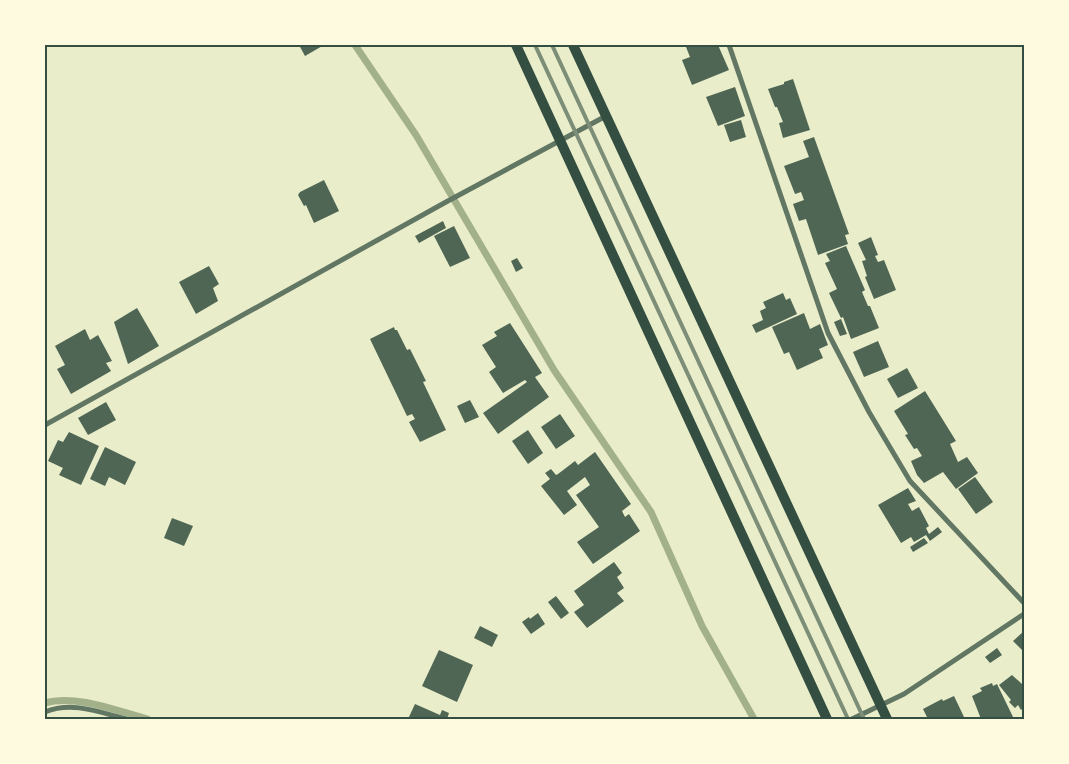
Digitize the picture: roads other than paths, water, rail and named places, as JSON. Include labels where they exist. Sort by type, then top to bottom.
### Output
[{"type":"main road","points":[[516,45],[828,719]]},
{"type":"main road","points":[[573,45],[887,719]]},
{"type":"street","points":[[729,45],[828,333],[869,412],[910,481],[1024,604]]},
{"type":"street","points":[[45,425],[459,194],[606,116]]},
{"type":"street","points":[[852,719],[904,694],[1024,614]]},
{"type":"street","points":[[45,712],[67,706],[86,708],[126,719]]},
{"type":"waterway","points":[[355,45],[416,135],[554,370],[651,512],[702,626],[754,719]]},
{"type":"waterway","points":[[45,703],[57,701],[83,702],[147,719]]},
{"type":"railway","points":[[535,45],[848,719]]},
{"type":"railway","points":[[552,45],[864,719]]}]
